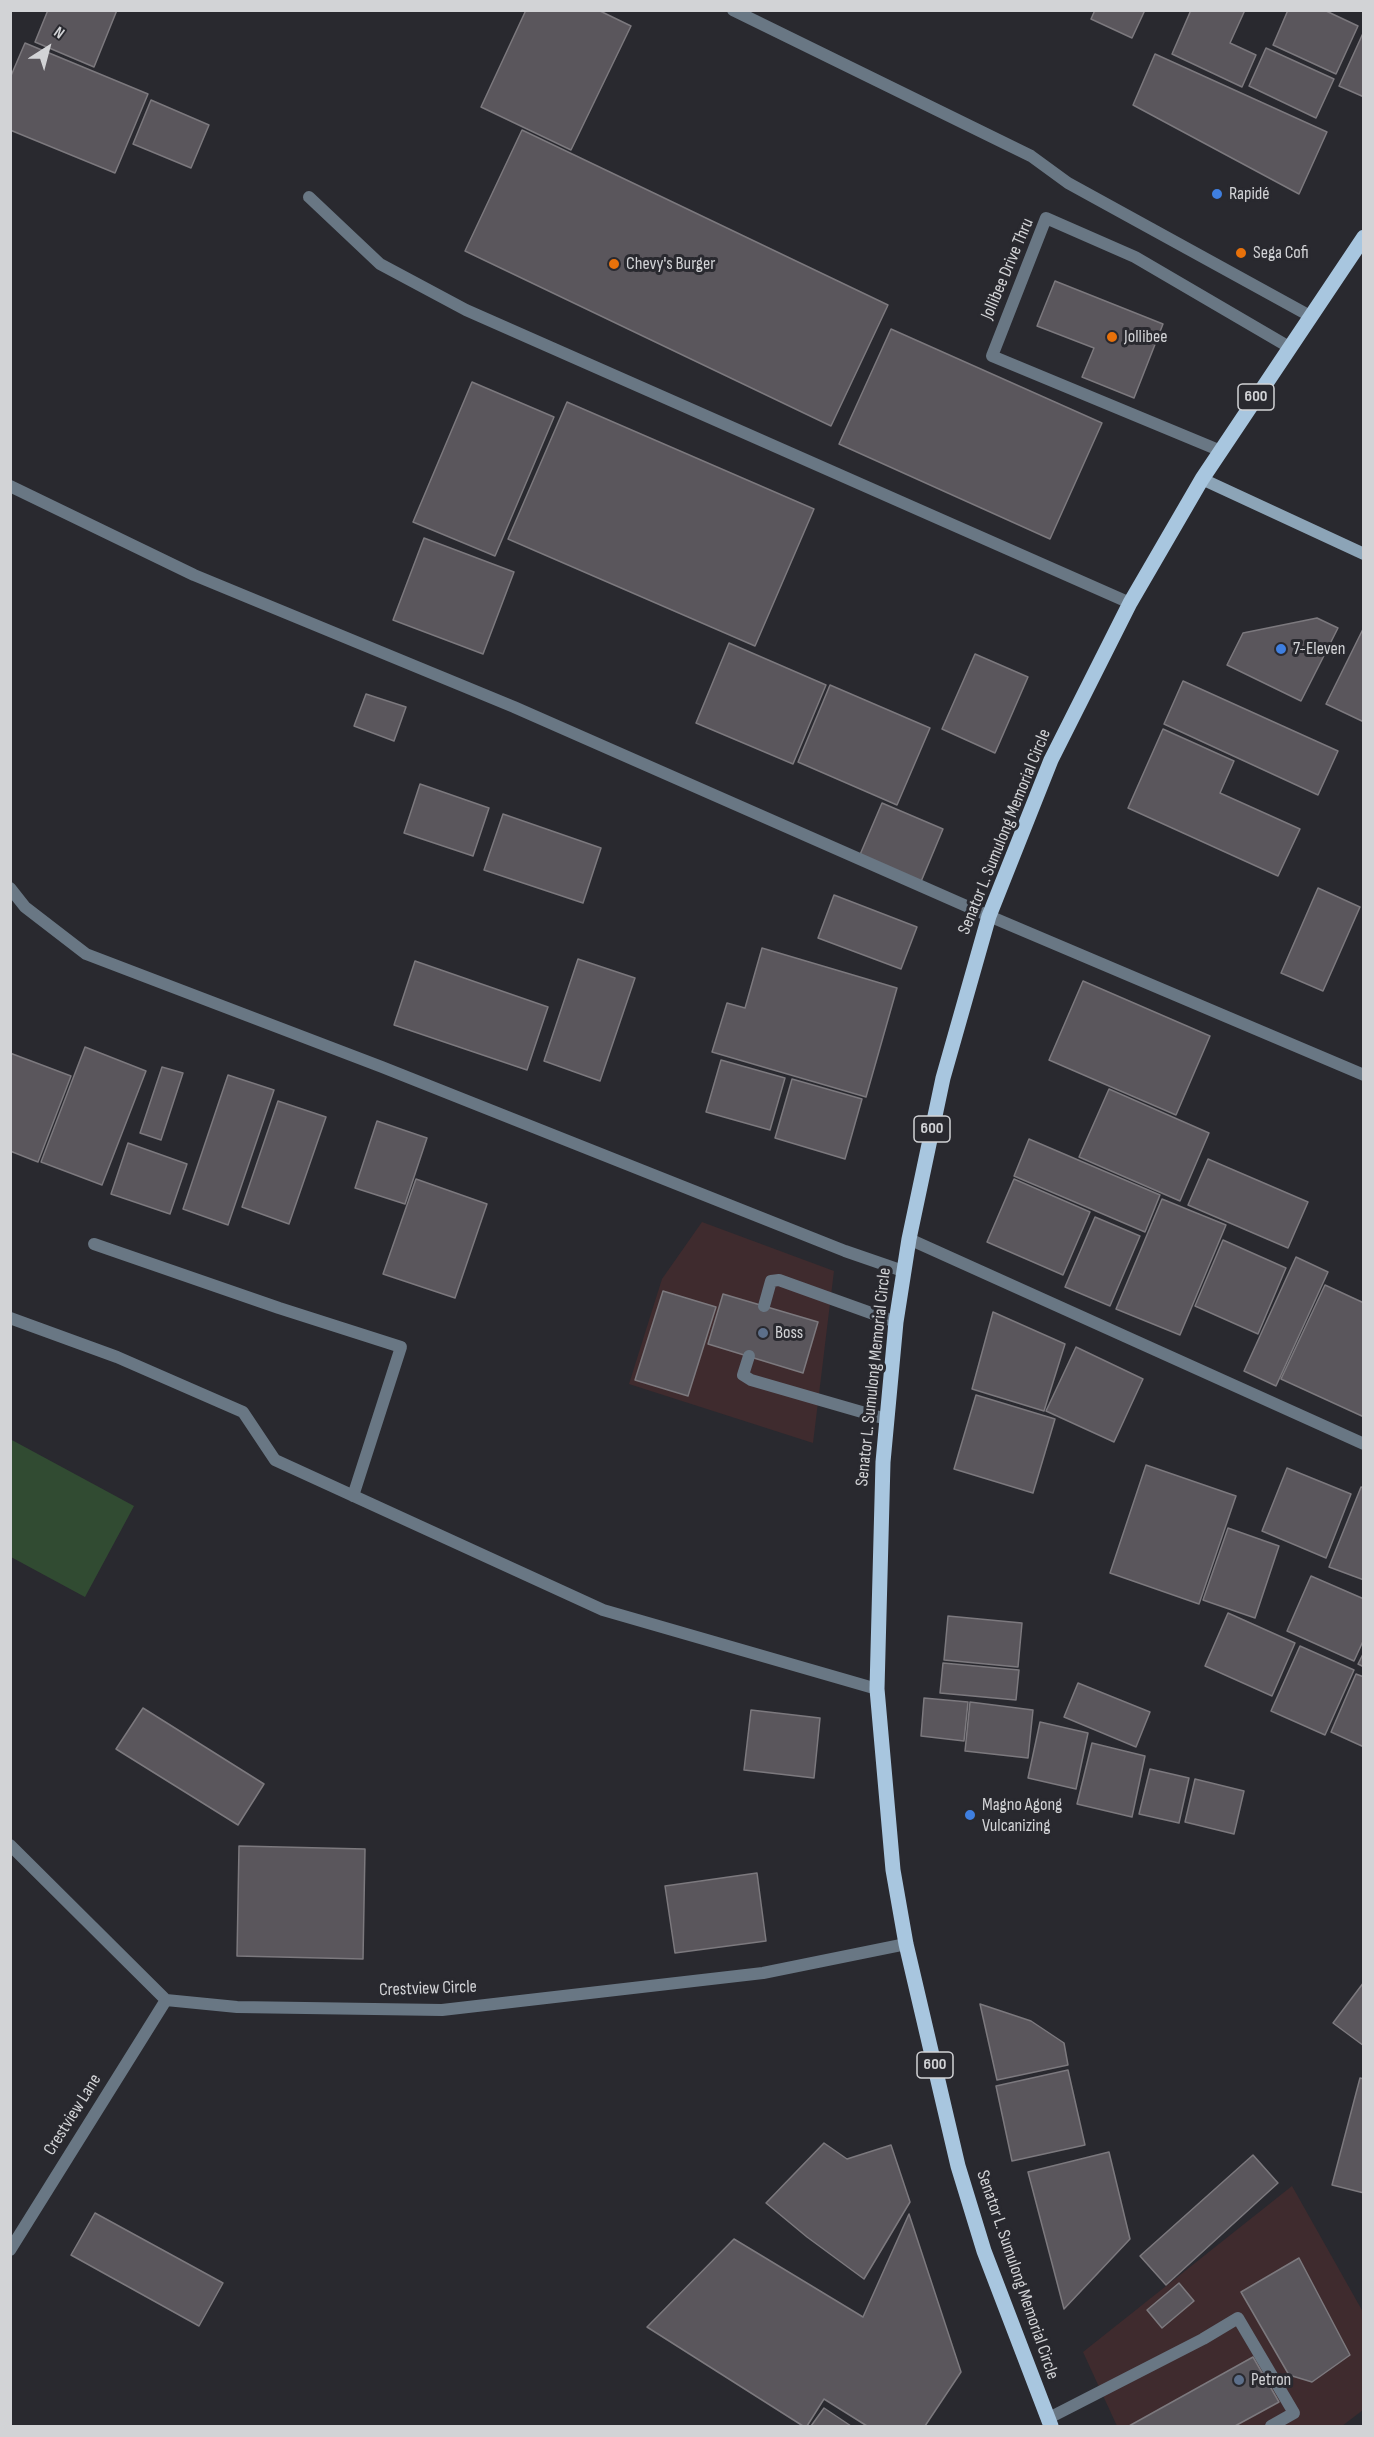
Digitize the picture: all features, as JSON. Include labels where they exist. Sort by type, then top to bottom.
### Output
[{"type":"main road","name":"Senator L. Sumulong Memorial Circle","points":[[1049,2423],[984,2251],[958,2166],[906,1944],[894,1870],[877,1689],[886,1419],[903,1271],[943,1078],[989,916],[1051,760],[1130,603],[1202,479],[1364,237]]},
{"type":"street","points":[[733,10],[1031,156],[1068,183],[1310,316]]},
{"type":"street","points":[[309,197],[380,264],[466,310],[1130,603]]},
{"type":"street","name":"Jollibee Drive Thru","points":[[1221,452],[992,356],[1046,218],[1135,257],[1289,347]]},
{"type":"street","points":[[1202,479],[1364,554]]},
{"type":"street","points":[[10,486],[194,575],[514,707],[989,916],[1364,1075]]},
{"type":"street","points":[[10,888],[25,908],[86,954],[372,1063],[845,1251],[903,1271]]},
{"type":"street","points":[[909,1239],[1364,1444]]},
{"type":"street","points":[[94,1244],[279,1308],[401,1347],[353,1496]]},
{"type":"street","points":[[764,1306],[771,1281],[779,1280],[896,1322]]},
{"type":"street","points":[[10,1318],[117,1357],[243,1412],[275,1460],[603,1610],[877,1689]]},
{"type":"street","points":[[749,1356],[744,1375],[751,1380],[886,1419]]},
{"type":"street","points":[[10,1845],[166,2000]]},
{"type":"street","name":"Crestview Circle","points":[[166,2000],[237,2007],[442,2010],[763,1973],[906,1944]]},
{"type":"street","name":"Crestview Lane","points":[[10,2250],[166,2000]]},
{"type":"street","points":[[1049,2423],[1238,2318],[1294,2413],[1271,2427]]},
{"type":"shaded area","points":[[702,1222],[834,1271],[813,1443],[629,1384],[662,1279]]},
{"type":"shaded area","points":[[1292,2186],[1363,2312],[1363,2410],[1342,2426],[1117,2426],[1083,2352]]},
{"type":"green space","points":[[10,1439],[134,1506],[85,1597],[11,1557]]},
{"type":"building","points":[[48,10],[117,10],[94,67],[35,42]]},
{"type":"building","points":[[526,10],[598,10],[631,26],[571,150],[481,107]]},
{"type":"building","points":[[1095,10],[1145,10],[1132,38],[1091,19]]},
{"type":"building","points":[[1191,10],[1245,10],[1230,43],[1256,55],[1242,87],[1172,54]]},
{"type":"building","points":[[1288,10],[1324,10],[1358,26],[1336,74],[1273,45]]},
{"type":"building","points":[[1364,31],[1364,97],[1339,86]]},
{"type":"building","points":[[25,43],[148,94],[115,173],[10,130],[10,78]]},
{"type":"building","points":[[1266,48],[1334,79],[1316,118],[1249,86]]},
{"type":"building","points":[[1155,54],[1327,132],[1299,194],[1133,105]]},
{"type":"building","points":[[151,100],[209,125],[191,168],[133,144]]},
{"type":"building","points":[[522,130],[888,305],[831,426],[465,251]]},
{"type":"building","name":"Jollibee","points":[[1055,281],[1163,324],[1134,398],[1082,377],[1094,348],[1037,326]]},
{"type":"building","points":[[891,329],[1102,423],[1050,539],[839,444]]},
{"type":"building","points":[[472,382],[554,417],[495,556],[413,522]]},
{"type":"building","points":[[567,402],[814,509],[755,646],[508,539]]},
{"type":"building","points":[[424,538],[514,572],[483,654],[393,620]]},
{"type":"building","name":"7-Eleven","points":[[1317,618],[1338,628],[1301,701],[1227,665],[1243,633]]},
{"type":"building","points":[[1364,627],[1364,722],[1326,704]]},
{"type":"building","points":[[729,643],[826,685],[793,764],[696,723]]},
{"type":"building","points":[[975,654],[1028,677],[995,753],[942,729]]},
{"type":"building","points":[[1183,681],[1338,751],[1318,795],[1164,724]]},
{"type":"building","points":[[830,685],[930,728],[897,805],[798,762]]},
{"type":"building","points":[[366,694],[406,707],[394,741],[354,726]]},
{"type":"building","points":[[1163,729],[1234,761],[1220,793],[1300,829],[1278,876],[1128,808]]},
{"type":"building","points":[[420,784],[489,808],[473,856],[404,833]]},
{"type":"building","points":[[882,803],[943,829],[920,884],[859,857]]},
{"type":"building","points":[[503,814],[601,848],[583,903],[484,870]]},
{"type":"building","points":[[1318,888],[1360,907],[1323,991],[1281,973]]},
{"type":"building","points":[[834,895],[917,927],[901,969],[818,938]]},
{"type":"building","points":[[762,948],[897,988],[866,1097],[712,1052],[727,1003],[745,1008]]},
{"type":"building","points":[[578,959],[635,978],[600,1081],[544,1061]]},
{"type":"building","points":[[415,961],[548,1007],[527,1070],[394,1025]]},
{"type":"building","points":[[1083,981],[1210,1036],[1176,1115],[1049,1060]]},
{"type":"building","points":[[85,1047],[146,1071],[102,1185],[41,1162]]},
{"type":"building","points":[[10,1053],[71,1076],[38,1162],[10,1151]]},
{"type":"building","points":[[721,1060],[785,1078],[770,1130],[706,1112]]},
{"type":"building","points":[[162,1067],[183,1073],[161,1140],[140,1133]]},
{"type":"building","points":[[228,1075],[274,1090],[228,1225],[183,1209]]},
{"type":"building","points":[[792,1079],[862,1099],[845,1159],[775,1138]]},
{"type":"building","points":[[1109,1089],[1209,1133],[1180,1201],[1079,1157]]},
{"type":"building","points":[[278,1101],[326,1117],[289,1224],[242,1207]]},
{"type":"building","points":[[377,1121],[427,1138],[405,1204],[355,1188]]},
{"type":"building","points":[[1029,1139],[1160,1195],[1145,1232],[1014,1176]]},
{"type":"building","points":[[128,1143],[187,1164],[170,1214],[111,1194]]},
{"type":"building","points":[[1208,1159],[1308,1202],[1288,1248],[1188,1205]]},
{"type":"building","points":[[416,1179],[487,1204],[455,1298],[383,1274]]},
{"type":"building","points":[[1014,1179],[1090,1212],[1063,1275],[987,1242]]},
{"type":"building","points":[[1162,1199],[1226,1225],[1180,1335],[1116,1309]]},
{"type":"building","points":[[1095,1217],[1140,1236],[1110,1306],[1065,1287]]},
{"type":"building","points":[[1223,1240],[1286,1268],[1258,1334],[1195,1306]]},
{"type":"building","points":[[1296,1257],[1328,1272],[1276,1386],[1244,1371]]},
{"type":"building","points":[[1325,1285],[1364,1303],[1364,1417],[1281,1379]]},
{"type":"building","points":[[663,1291],[716,1307],[688,1396],[635,1380]]},
{"type":"building","name":"Boss","points":[[723,1294],[818,1322],[803,1373],[708,1344]]},
{"type":"building","points":[[993,1312],[1065,1344],[1044,1411],[972,1389]]},
{"type":"building","points":[[1076,1347],[1143,1379],[1114,1442],[1046,1411]]},
{"type":"building","points":[[976,1395],[1055,1419],[1033,1493],[954,1469]]},
{"type":"building","points":[[1146,1465],[1236,1496],[1199,1604],[1110,1573]]},
{"type":"building","points":[[1287,1468],[1351,1494],[1326,1558],[1262,1531]]},
{"type":"building","points":[[1361,1487],[1364,1488],[1364,1580],[1329,1567]]},
{"type":"building","points":[[1228,1528],[1279,1546],[1255,1618],[1203,1600]]},
{"type":"building","points":[[1311,1576],[1364,1599],[1364,1639],[1354,1661],[1287,1631]]},
{"type":"building","points":[[1228,1613],[1295,1643],[1272,1696],[1205,1666]]},
{"type":"building","points":[[948,1616],[1022,1623],[1018,1667],[944,1660]]},
{"type":"building","points":[[1300,1646],[1354,1670],[1325,1735],[1271,1711]]},
{"type":"building","points":[[1364,1652],[1364,1667],[1358,1664]]},
{"type":"building","points":[[943,1663],[1019,1670],[1016,1700],[940,1693]]},
{"type":"building","points":[[1356,1674],[1364,1677],[1364,1747],[1331,1732]]},
{"type":"building","points":[[1078,1683],[1150,1712],[1136,1747],[1064,1717]]},
{"type":"building","points":[[924,1698],[968,1702],[964,1741],[921,1736]]},
{"type":"building","points":[[970,1702],[1033,1710],[1028,1758],[965,1751]]},
{"type":"building","points":[[143,1708],[264,1784],[238,1825],[116,1749]]},
{"type":"building","points":[[751,1710],[820,1718],[814,1778],[744,1770]]},
{"type":"building","points":[[1040,1722],[1088,1733],[1076,1789],[1028,1778]]},
{"type":"building","points":[[1092,1743],[1145,1756],[1132,1817],[1077,1804]]},
{"type":"building","points":[[1150,1769],[1189,1778],[1179,1823],[1139,1814]]},
{"type":"building","points":[[1195,1779],[1244,1791],[1234,1834],[1185,1822]]},
{"type":"building","points":[[239,1846],[365,1849],[363,1959],[237,1956]]},
{"type":"building","points":[[757,1873],[766,1941],[675,1953],[665,1886]]},
{"type":"building","points":[[1364,1982],[1364,2046],[1333,2023]]},
{"type":"building","points":[[980,2004],[1031,2021],[1064,2043],[1068,2065],[997,2080]]},
{"type":"building","points":[[1068,2070],[1085,2145],[1012,2161],[996,2086]]},
{"type":"building","points":[[1360,2078],[1364,2079],[1364,2193],[1332,2185]]},
{"type":"building","points":[[824,2143],[847,2159],[891,2145],[910,2202],[864,2279],[766,2203]]},
{"type":"building","points":[[1109,2152],[1130,2239],[1064,2309],[1028,2172]]},
{"type":"building","points":[[1253,2155],[1278,2183],[1166,2285],[1140,2256]]},
{"type":"building","points":[[95,2213],[223,2283],[199,2326],[71,2255]]},
{"type":"building","points":[[909,2214],[961,2372],[925,2426],[867,2426],[824,2399],[807,2426],[803,2426],[647,2327],[734,2239],[863,2317]]},
{"type":"building","points":[[1299,2258],[1350,2355],[1312,2382],[1289,2375],[1241,2292]]},
{"type":"building","points":[[1179,2283],[1194,2301],[1162,2328],[1147,2310]]},
{"type":"building","name":"Petron","points":[[1253,2357],[1279,2402],[1235,2426],[1129,2426]]},
{"type":"building","points":[[824,2408],[851,2426],[811,2426]]},
{"type":"place","name":"Rapidé","points":[[1217,194]]},
{"type":"place","name":"Sega Cofi","points":[[1241,253]]},
{"type":"place","name":"Chevy's Burger","points":[[614,264]]},
{"type":"place","name":"Jollibee","points":[[1112,337]]},
{"type":"place","name":"7-Eleven","points":[[1281,649]]},
{"type":"place","name":"Boss","points":[[763,1333]]},
{"type":"place","name":"Magno Agong Vulcanizing","points":[[970,1815]]},
{"type":"place","name":"Petron","points":[[1239,2380]]}]
